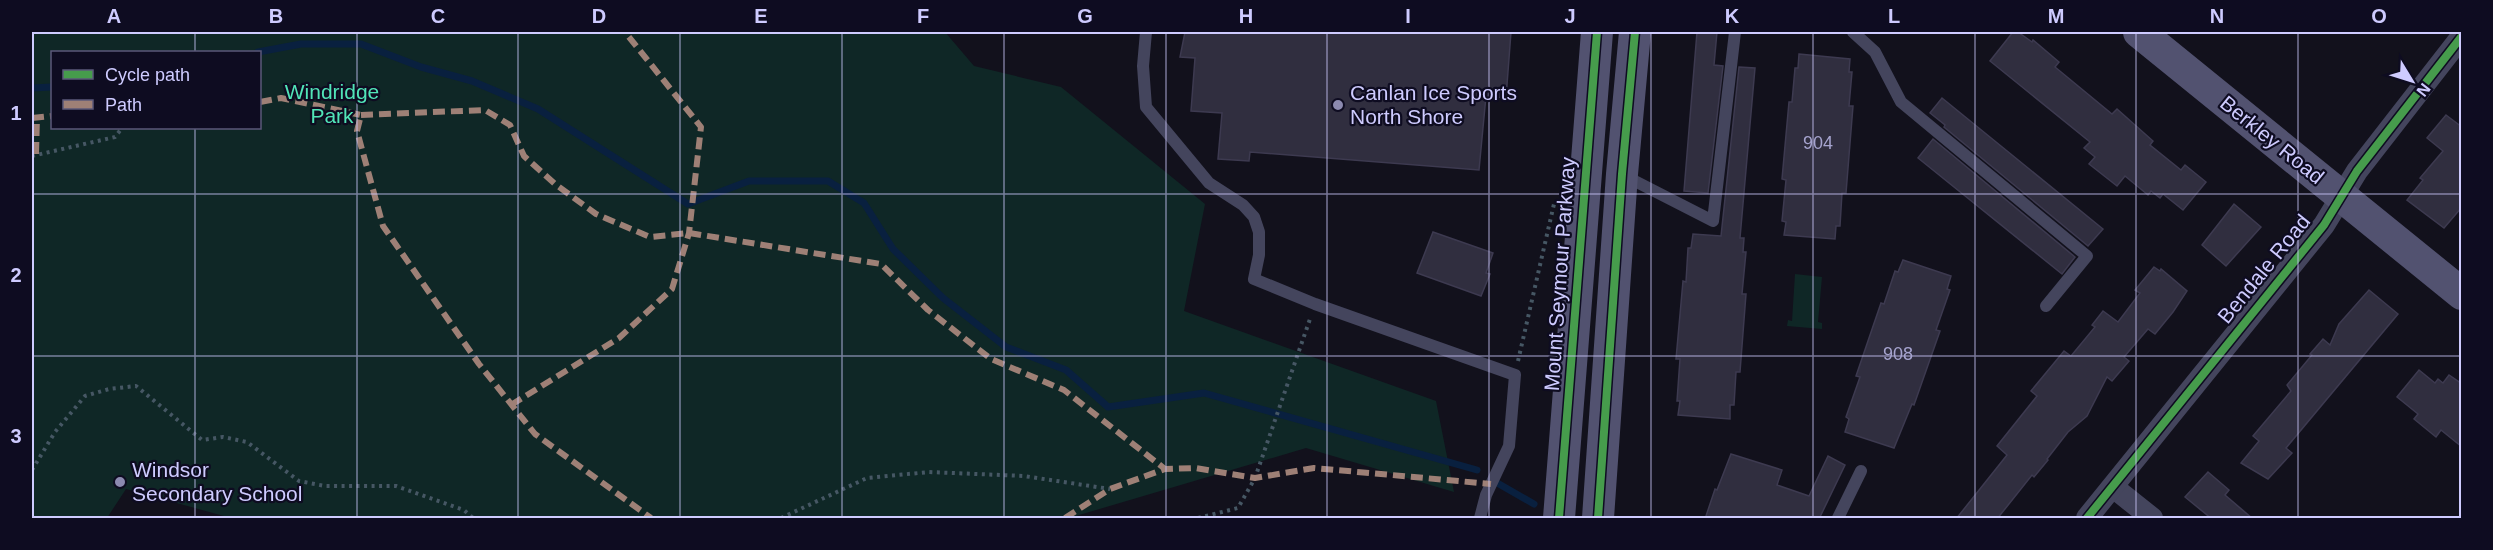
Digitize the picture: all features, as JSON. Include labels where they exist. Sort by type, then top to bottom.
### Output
[{"type":"main road","name":"Mount Seymour Parkway","points":[[1559,519],[1597,32]]},
{"type":"main road","points":[[1598,519],[1622,174],[1635,32]]},
{"type":"main road","name":"Berkley Road","points":[[2139,32],[2462,294]]},
{"type":"street","name":"Bendale Road","points":[[2087,519],[2324,225],[2357,171],[2462,36]]},
{"type":"street","points":[[2113,487],[2152,519]]},
{"type":"lane","points":[[1146,32],[1143,66],[1146,106],[1209,183],[1243,205],[1254,217],[1259,232],[1259,255],[1254,279],[1315,304],[1515,375],[1509,446],[1486,495],[1479,519]]},
{"type":"lane","points":[[1622,174],[1713,221],[1735,32]]},
{"type":"lane","points":[[1853,32],[1875,52],[1901,102],[2087,256],[2046,306]]},
{"type":"lane","points":[[1839,519],[1861,471]]},
{"type":"path","points":[[32,156],[116,137],[121,129]]},
{"type":"path","points":[[1515,375],[1555,202]]},
{"type":"path","points":[[1198,519],[1238,508],[1255,478],[1285,398],[1315,304]]},
{"type":"path","points":[[32,470],[55,432],[85,396],[109,389],[136,386],[202,441],[223,437],[247,442],[299,481],[325,486],[396,486],[464,510],[473,519]]},
{"type":"path","points":[[781,519],[867,478],[929,472],[1024,476],[1110,489]]},
{"type":"green space","name":"Windridge Park","points":[[32,32],[945,32],[974,66],[1061,87],[1205,204],[1184,311],[1436,401],[1454,492],[1306,448],[1069,518],[231,518],[126,489],[107,518],[32,518]]},
{"type":"green space","points":[[1795,274],[1822,277],[1818,322],[1822,323],[1822,329],[1787,326],[1788,320],[1792,321]]},
{"type":"building","name":"Canlan Ice Sports North Shore","points":[[1185,32],[1511,32],[1506,98],[1486,96],[1479,170],[1250,152],[1249,161],[1218,159],[1222,113],[1191,111],[1195,58],[1180,57]]},
{"type":"building","points":[[1697,32],[1717,32],[1714,65],[1723,66],[1708,193],[1684,191]]},
{"type":"building","points":[[2013,32],[2018,32],[2032,42],[2033,40],[2059,62],[2055,67],[2112,114],[2117,109],[2153,141],[2150,145],[2181,170],[2185,165],[2206,182],[2183,210],[2163,194],[2160,198],[2151,191],[2148,195],[2125,176],[2117,186],[2089,164],[2095,157],[2084,148],[2090,142],[1990,61]]},
{"type":"building","points":[[1799,54],[1850,59],[1849,72],[1852,72],[1849,106],[1853,106],[1846,193],[1842,193],[1840,226],[1836,226],[1835,239],[1784,235],[1786,222],[1782,221],[1786,180],[1782,179],[1789,102],[1792,102],[1795,68],[1798,68]]},
{"type":"building","points":[[1739,67],[1755,68],[1740,238],[1744,238],[1743,252],[1746,252],[1742,294],[1746,294],[1740,372],[1736,372],[1734,405],[1730,405],[1730,419],[1678,415],[1680,359],[1676,359],[1688,248],[1691,248],[1693,234],[1721,236]]},
{"type":"building","points":[[1942,98],[2103,229],[2088,246],[1930,113]]},
{"type":"building","points":[[2446,115],[2462,127],[2462,207],[2444,228],[2407,200],[2423,180],[2420,178],[2443,151],[2427,138]]},
{"type":"building","points":[[1933,139],[2075,257],[2062,274],[1918,158]]},
{"type":"building","points":[[2234,204],[2261,227],[2226,266],[2202,245]]},
{"type":"building","points":[[1433,232],[1493,253],[1486,273],[1490,274],[1481,296],[1417,273]]},
{"type":"building","points":[[1903,260],[1951,276],[1947,289],[1950,290],[1936,330],[1940,331],[1914,405],[1912,404],[1894,448],[1845,432],[1849,419],[1846,417],[1860,377],[1856,376],[1881,303],[1884,304],[1895,271],[1898,272]]},
{"type":"building","points":[[2154,267],[2160,271],[2161,269],[2187,291],[2173,312],[2155,334],[2148,329],[2124,357],[2129,361],[2112,381],[2107,377],[2087,416],[2068,432],[2048,460],[2034,477],[2032,475],[1997,519],[1956,519],[2007,455],[1997,446],[2037,396],[2031,391],[2064,351],[2071,356],[2095,327],[2092,325],[2103,311],[2118,322],[2140,293],[2135,290]]},
{"type":"building","points":[[2369,290],[2398,314],[2286,448],[2292,453],[2268,479],[2241,463],[2259,441],[2253,436],[2291,391],[2287,385],[2323,339],[2330,345],[2339,324]]},
{"type":"building","points":[[2419,370],[2435,383],[2438,379],[2443,383],[2449,375],[2462,384],[2462,447],[2441,430],[2436,437],[2414,419],[2418,414],[2397,397]]},
{"type":"building","points":[[1731,454],[1782,470],[1777,485],[1809,496],[1828,456],[1845,465],[1819,519],[1705,519],[1715,489],[1717,490]]},
{"type":"building","points":[[2208,472],[2229,490],[2225,495],[2253,519],[2212,519],[2185,497]]},
{"type":"waterway","points":[[261,51],[301,44],[361,44],[421,67],[472,81],[538,109],[688,204],[749,181],[828,181],[864,203],[893,249],[943,298],[1006,347],[1066,370],[1108,407],[1204,393],[1477,470]]},
{"type":"waterway","points":[[32,88],[51,87]]},
{"type":"waterway","points":[[1499,484],[1534,504]]},
{"type":"marked path","points":[[511,405],[619,338],[672,289],[689,233],[701,127],[625,32]]},
{"type":"marked path","points":[[261,102],[281,98],[361,115],[357,131],[383,226],[479,364],[535,434],[651,518]]},
{"type":"marked path","points":[[361,115],[485,110],[510,125],[524,156],[555,184],[596,214],[650,237],[689,233],[881,264],[928,310],[991,359],[1064,390],[1165,469]]},
{"type":"marked path","points":[[32,118],[51,116]]},
{"type":"marked path","points":[[36,154],[37,117]]},
{"type":"marked path","points":[[1065,518],[1110,489],[1165,469],[1195,468],[1255,478],[1314,468],[1491,484]]},
{"type":"cycle path","points":[[1559,518],[1597,32]]},
{"type":"cycle path","points":[[1598,518],[1622,174],[1635,32]]},
{"type":"cycle path","points":[[2087,518],[2324,225],[2357,171],[2462,36]]},
{"type":"place","name":"Canlan Ice Sports North Shore","points":[[1338,105]]},
{"type":"place","name":"Windsor Secondary School","points":[[120,482]]}]
